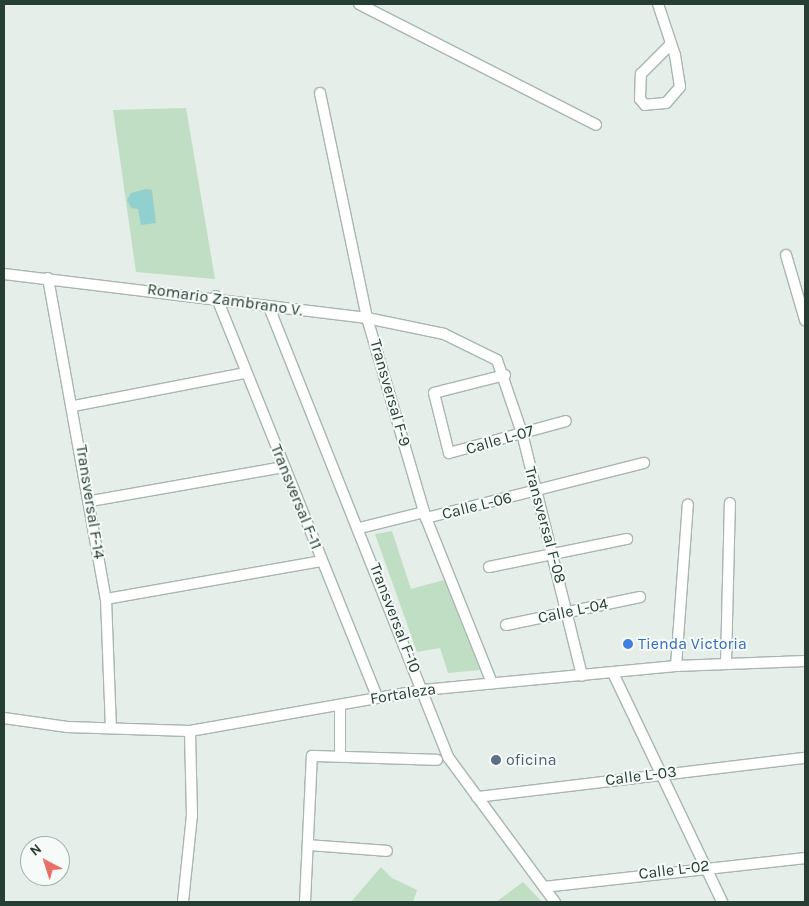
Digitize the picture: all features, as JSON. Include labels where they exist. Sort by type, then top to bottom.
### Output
[{"type":"street","points":[[359,4],[596,125]]},
{"type":"street","points":[[658,4],[671,44],[680,87],[666,103],[645,104],[640,98],[641,74],[671,44]]},
{"type":"street","name":"Transversal F-9","points":[[320,93],[367,318],[425,515],[492,683]]},
{"type":"street","points":[[786,255],[805,320]]},
{"type":"street","name":"Romario Zambrano V.","points":[[4,274],[216,296],[269,308],[367,318],[444,334],[478,347],[497,360],[505,375]]},
{"type":"street","name":"Transversal F-14","points":[[48,278],[74,406],[106,599],[111,728]]},
{"type":"street","name":"Transversal F-11","points":[[216,296],[283,467],[378,698]]},
{"type":"street","name":"Transversal F-10","points":[[269,308],[360,528],[448,757],[555,902]]},
{"type":"street","points":[[74,406],[246,373]]},
{"type":"street","name":"Transversal F-08","points":[[505,375],[568,611],[582,676]]},
{"type":"street","name":"Calle L-07","points":[[505,375],[434,393],[446,449],[452,454],[566,421]]},
{"type":"street","name":"Calle L-06","points":[[360,528],[536,492],[644,463]]},
{"type":"street","points":[[91,502],[283,467]]},
{"type":"street","points":[[726,663],[730,503]]},
{"type":"street","points":[[676,666],[688,504]]},
{"type":"street","points":[[489,567],[627,539]]},
{"type":"street","points":[[106,599],[322,561]]},
{"type":"street","name":"Calle L-04","points":[[506,625],[640,597]]},
{"type":"street","name":"Fortaleza","points":[[4,718],[111,728],[190,731],[421,690],[676,666],[805,661]]},
{"type":"street","points":[[613,673],[722,902]]},
{"type":"street","points":[[340,705],[340,755]]},
{"type":"street","points":[[183,902],[192,815],[190,731]]},
{"type":"street","points":[[305,902],[312,756],[340,755],[438,760]]},
{"type":"street","name":"Calle L-03","points":[[477,797],[805,758]]},
{"type":"street","points":[[308,846],[387,851]]},
{"type":"street","name":"Calle L-02","points":[[544,887],[704,866],[805,858]]},
{"type":"green space","points":[[186,108],[215,279],[136,272],[113,110]]},
{"type":"green space","points":[[392,531],[411,589],[444,580],[480,670],[448,673],[440,648],[417,652],[375,534]]},
{"type":"green space","points":[[381,867],[392,878],[417,890],[413,902],[351,902]]},
{"type":"green space","points":[[523,882],[542,902],[496,902]]},
{"type":"water","points":[[146,189],[152,190],[156,223],[141,225],[138,209],[131,208],[127,200],[131,193]]},
{"type":"place","name":"Tienda Victoria","points":[[628,644]]},
{"type":"place","name":"oficina","points":[[496,760]]}]
